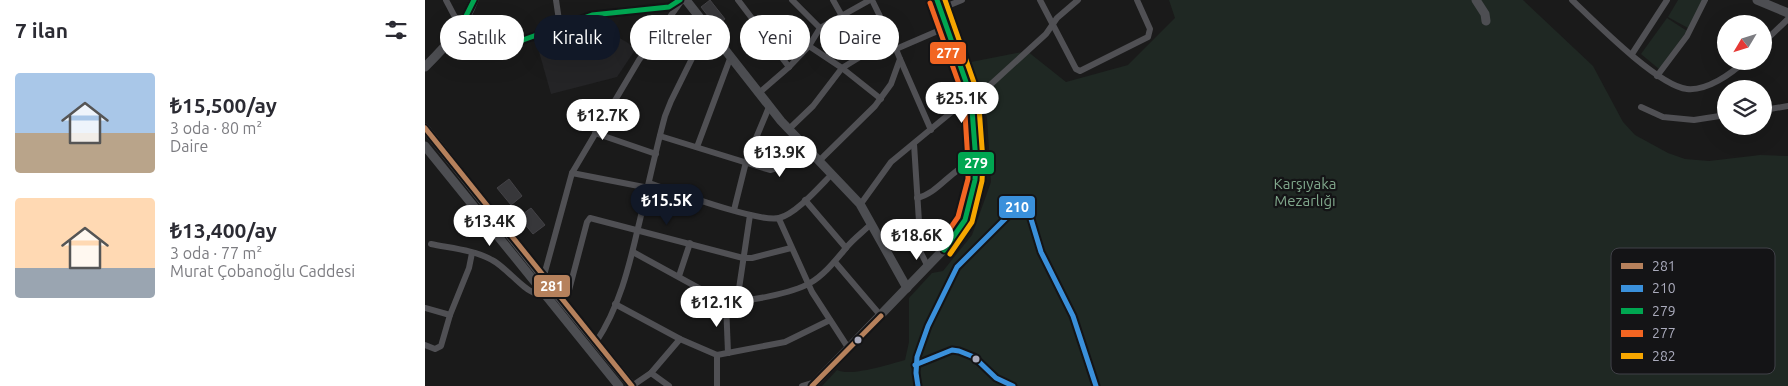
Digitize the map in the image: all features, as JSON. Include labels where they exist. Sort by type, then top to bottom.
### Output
[{"type":"main road","points":[[468,15],[474,0]]},
{"type":"main road","points":[[686,0],[699,15]]},
{"type":"main road","points":[[814,384],[928,267],[948,245],[965,220],[975,180],[971,96],[937,0]]},
{"type":"main road","points":[[1476,0],[1485,14],[1486,21]]},
{"type":"main road","points":[[1757,0],[1788,13]]},
{"type":"main road","points":[[425,67],[440,52]]},
{"type":"main road","points":[[731,56],[769,107],[860,205],[907,288]]},
{"type":"main road","points":[[425,128],[544,279],[632,386]]},
{"type":"main road","points":[[425,146],[619,386]]},
{"type":"street","points":[[446,0],[454,15]]},
{"type":"street","points":[[556,0],[558,15]]},
{"type":"street","points":[[600,15],[669,6],[681,0]]},
{"type":"street","points":[[431,244],[487,257],[499,264],[528,290],[535,293],[540,290],[572,173],[639,60],[681,0]]},
{"type":"street","points":[[738,0],[789,67]]},
{"type":"street","points":[[792,0],[820,27]]},
{"type":"street","points":[[833,0],[841,15]]},
{"type":"street","points":[[844,15],[871,0],[879,15]]},
{"type":"street","points":[[940,9],[962,0]]},
{"type":"street","points":[[1040,0],[1076,69],[1083,71],[1148,37],[1150,29],[1137,0]]},
{"type":"street","points":[[860,205],[884,169],[971,96],[989,86],[1052,26],[1057,18],[1078,0]]},
{"type":"street","points":[[1573,0],[1602,29],[1657,76],[1679,87],[1689,89],[1711,84],[1732,70]]},
{"type":"street","points":[[1632,54],[1667,0]]},
{"type":"street","points":[[1657,76],[1687,36],[1705,0]]},
{"type":"street","points":[[1773,33],[1788,18]]},
{"type":"street","points":[[899,48],[947,27]]},
{"type":"street","points":[[810,44],[820,30]]},
{"type":"street","points":[[810,47],[842,68],[881,99]]},
{"type":"street","points":[[697,147],[731,56]]},
{"type":"street","points":[[900,59],[931,130]]},
{"type":"street","points":[[819,161],[881,99],[891,84],[900,59]]},
{"type":"street","points":[[596,342],[607,327],[633,252],[660,136],[671,101],[691,60]]},
{"type":"street","points":[[759,93],[796,60]]},
{"type":"street","points":[[789,129],[813,106],[842,68],[855,60]]},
{"type":"street","points":[[1772,109],[1788,106]]},
{"type":"street","points":[[734,210],[746,162],[769,107]]},
{"type":"street","points":[[1641,107],[1663,117],[1671,118],[1694,120],[1717,116]]},
{"type":"street","points":[[595,133],[655,154]]},
{"type":"street","points":[[660,136],[770,170],[777,168],[803,145]]},
{"type":"street","points":[[914,144],[921,253],[928,267]]},
{"type":"street","points":[[917,198],[927,195],[962,167],[975,162]]},
{"type":"street","points":[[572,173],[649,185],[750,215],[779,219],[805,200],[832,174]]},
{"type":"street","points":[[805,200],[846,248]]},
{"type":"street","points":[[737,302],[750,215]]},
{"type":"street","points":[[568,294],[587,222],[590,218],[743,258],[752,258],[791,248]]},
{"type":"street","points":[[779,219],[808,284],[849,349]]},
{"type":"street","points":[[633,252],[726,303],[737,302],[789,291],[808,284],[835,262],[846,248],[871,224]]},
{"type":"street","points":[[679,276],[690,243]]},
{"type":"street","points":[[425,345],[435,349],[441,346],[450,315],[469,268],[472,254]]},
{"type":"street","points":[[835,262],[881,316]]},
{"type":"street","points":[[726,303],[728,353]]},
{"type":"street","points":[[615,304],[680,339],[717,355],[785,342],[830,320]]},
{"type":"street","points":[[425,308],[450,315]]},
{"type":"street","points":[[632,386],[651,373],[680,339]]},
{"type":"street","points":[[717,355],[717,386]]},
{"type":"street","points":[[651,373],[669,386]]},
{"type":"street","points":[[802,386],[814,384]]},
{"type":"shaded area","points":[[620,38],[630,45],[630,58],[617,77],[551,94],[541,60],[620,60]]},
{"type":"green space","name":"Karşıyaka Mezarlığı","points":[[1169,0],[1523,0],[1593,66],[1623,122],[1635,135],[1668,153],[1685,159],[1709,161],[1760,155],[1788,156],[1788,386],[822,386],[837,370],[843,372],[861,371],[905,360],[909,342],[909,298],[932,273],[943,271],[972,235],[991,182],[987,118],[971,62],[1027,51],[1066,82],[1128,65],[1175,18]]},
{"type":"green space","points":[[1678,0],[1703,0],[1688,28],[1668,17]]},
{"type":"green space","points":[[1667,18],[1687,31],[1659,69],[1641,54]]},
{"type":"building","points":[[710,0],[722,15],[707,15],[701,7]]},
{"type":"building","points":[[509,179],[522,196],[511,205],[497,188]]},
{"type":"building","points":[[531,208],[545,225],[533,234],[519,217]]},
{"type":"transit line","name":"279","points":[[474,0],[460,28],[478,43],[501,48],[592,15],[669,7],[680,0]]},
{"type":"transit line","name":"279","points":[[937,0],[971,96],[976,162],[975,180],[965,220],[944,250]]},
{"type":"transit line","name":"282","points":[[945,0],[978,94],[983,161],[982,181],[972,222],[950,254]]},
{"type":"transit line","name":"277","points":[[930,3],[964,98],[968,162],[968,179],[958,217],[938,246]]},
{"type":"transit line","name":"281","points":[[425,128],[632,386]]},
{"type":"transit line","name":"210","points":[[918,386],[916,373],[917,357],[928,326],[957,267],[1025,199],[1041,252],[1073,316],[1096,386]]},
{"type":"transit line","name":"281","points":[[812,386],[881,316]]},
{"type":"transit line","name":"210","points":[[915,365],[952,350],[959,351],[974,357],[996,378],[1013,386]]}]
